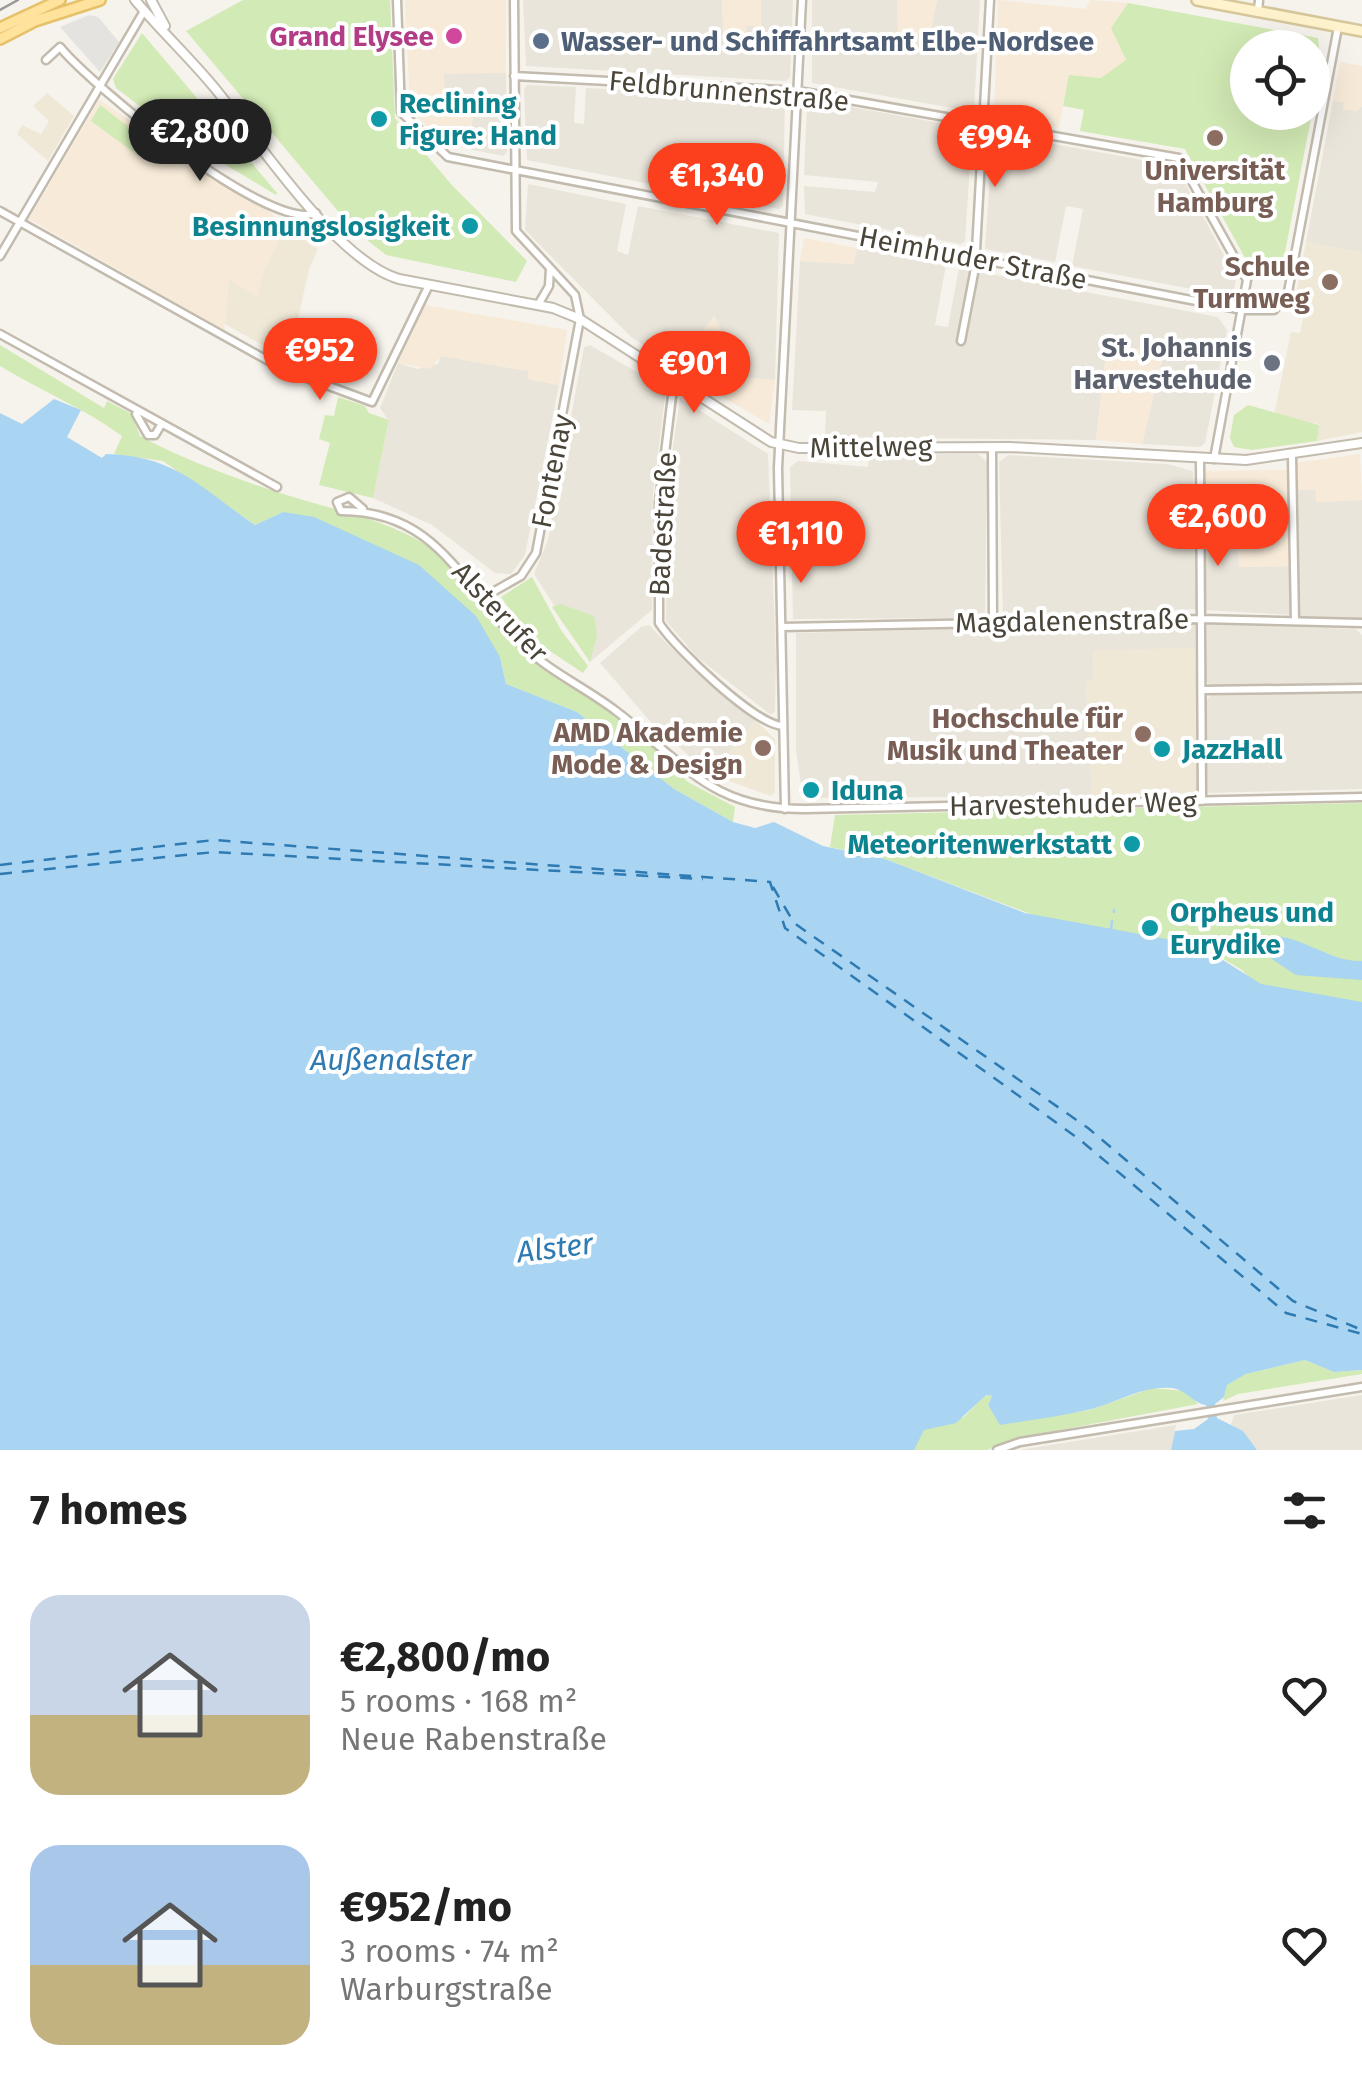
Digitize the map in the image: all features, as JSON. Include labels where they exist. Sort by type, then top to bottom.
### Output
[{"type":"main road","points":[[0,28],[60,0]]},
{"type":"main road","points":[[0,39],[35,21],[100,0]]},
{"type":"main road","points":[[1196,0],[1258,6],[1362,31]]},
{"type":"street","name":"Mittelweg","points":[[135,0],[169,35],[316,213],[375,270],[429,285],[538,305],[580,319],[780,445],[992,447],[1214,459],[1292,456],[1362,444]]},
{"type":"street","name":"Mittelweg","points":[[151,0],[169,35]]},
{"type":"street","name":"Heimhuder Straße","points":[[397,0],[401,112],[438,152],[1243,310]]},
{"type":"street","points":[[514,0],[516,231],[578,299],[580,319]]},
{"type":"street","points":[[785,810],[780,445],[802,0]]},
{"type":"street","points":[[961,341],[974,258],[990,0]]},
{"type":"street","points":[[0,256],[144,11]]},
{"type":"street","points":[[1214,459],[1243,310],[1274,310],[1281,306],[1288,292],[1338,26]]},
{"type":"street","points":[[46,60],[60,47],[98,88],[151,130],[270,205],[298,217],[316,213]]},
{"type":"street","name":"Feldbrunnenstraße","points":[[514,76],[798,91],[1179,158],[1246,277],[1243,310]]},
{"type":"street","points":[[0,211],[283,369],[372,402],[429,285]]},
{"type":"street","points":[[538,305],[548,286],[550,266]]},
{"type":"street","name":"Fontenay","points":[[484,598],[521,576],[536,553],[580,319]]},
{"type":"street","points":[[0,334],[277,487]]},
{"type":"street","name":"Badestraße","points":[[678,383],[672,396],[659,501],[661,627],[707,674],[768,722],[783,726]]},
{"type":"street","points":[[132,409],[148,435],[155,434],[161,425]]},
{"type":"street","points":[[992,447],[994,622]]},
{"type":"street","points":[[1292,456],[1296,621]]},
{"type":"street","points":[[1200,458],[1202,801]]},
{"type":"street","name":"Alsterufer","points":[[362,509],[418,534],[457,566],[531,653],[614,710],[696,780],[736,801],[785,810]]},
{"type":"street","name":"Magdalenenstraße","points":[[782,627],[1201,619],[1362,623]]},
{"type":"street","points":[[1202,690],[1362,688]]},
{"type":"street","name":"Harvestehuder Weg","points":[[785,810],[1362,797]]},
{"type":"street","points":[[997,1450],[1020,1442],[1362,1387]]},
{"type":"shaded area","points":[[405,0],[506,0],[506,73],[444,74],[445,98],[457,110],[474,110],[468,149],[441,142],[410,109]]},
{"type":"shaded area","points":[[523,0],[722,0],[724,45],[746,46],[746,25],[761,25],[761,0],[793,0],[790,77],[786,81],[526,66]]},
{"type":"shaded area","points":[[722,0],[761,0],[761,26],[746,26],[747,46],[724,45]]},
{"type":"shaded area","points":[[812,0],[897,0],[898,32],[930,34],[937,0],[980,0],[974,108],[969,111],[812,83]]},
{"type":"shaded area","points":[[897,0],[937,0],[930,34],[898,32]]},
{"type":"shaded area","points":[[998,0],[1085,9],[1091,0],[1128,3],[1111,28],[1126,60],[1102,78],[1069,75],[1059,127],[994,115]]},
{"type":"shaded area","points":[[89,15],[98,17],[119,42],[100,72],[60,27]]},
{"type":"shaded area","points":[[1340,62],[1362,66],[1362,106],[1357,111],[1343,109],[1344,102],[1333,101]]},
{"type":"shaded area","points":[[444,73],[506,73],[507,152],[503,156],[468,149],[474,110],[457,110],[444,98]]},
{"type":"shaded area","points":[[527,85],[576,87],[574,123],[584,124],[586,88],[785,98],[783,206],[779,209],[527,160]]},
{"type":"shaded area","points":[[47,93],[74,116],[48,161],[17,134],[22,125],[41,134],[49,121],[33,106]]},
{"type":"shaded area","points":[[99,100],[268,210],[286,227],[256,298],[229,280],[224,330],[29,219]]},
{"type":"shaded area","points":[[812,100],[968,128],[972,133],[965,241],[961,244],[805,214],[804,186],[875,192],[878,182],[804,175],[807,104]]},
{"type":"shaded area","points":[[1333,101],[1344,102],[1344,109],[1357,111],[1362,106],[1362,253],[1306,242]]},
{"type":"shaded area","points":[[993,133],[1176,166],[1236,278],[1233,297],[1072,266],[1083,209],[1066,206],[1055,262],[985,249]]},
{"type":"shaded area","points":[[528,184],[626,204],[617,251],[628,255],[638,206],[779,233],[775,380],[746,378],[740,368],[721,396],[699,381],[726,340],[714,316],[679,368],[631,337],[525,230]]},
{"type":"shaded area","points":[[286,227],[318,249],[309,269],[289,360],[225,324],[229,279],[257,297],[265,268]]},
{"type":"shaded area","points":[[804,238],[857,248],[854,264],[800,261]]},
{"type":"shaded area","points":[[1306,242],[1362,253],[1362,432],[1317,441],[1319,424],[1274,415],[1291,332],[1300,333],[1304,314],[1293,311]]},
{"type":"shaded area","points":[[857,248],[946,265],[935,325],[948,327],[959,268],[1218,317],[1227,330],[1205,443],[1200,447],[1142,444],[1164,352],[1107,345],[1096,440],[825,437],[826,411],[792,410],[800,261],[853,264]]},
{"type":"shaded area","points":[[425,305],[567,330],[559,385],[528,379],[528,371],[441,356],[430,369],[398,363]]},
{"type":"shaded area","points":[[714,316],[726,339],[699,381],[679,368]]},
{"type":"shaded area","points":[[590,345],[666,389],[653,493],[652,610],[590,662],[534,574],[548,540],[584,347]]},
{"type":"shaded area","points":[[1107,345],[1164,351],[1142,444],[1096,440]]},
{"type":"shaded area","points":[[441,356],[529,371],[528,379],[559,385],[525,555],[511,574],[495,573],[432,525],[373,498],[389,421],[380,408],[398,363],[417,369],[438,364]]},
{"type":"shaded area","points":[[740,367],[747,378],[775,380],[769,424],[721,396]]},
{"type":"shaded area","points":[[680,398],[768,454],[776,658],[775,711],[771,715],[697,657],[666,621],[667,490]]},
{"type":"shaded area","points":[[978,454],[987,462],[985,618],[793,619],[790,467],[798,461],[868,467],[869,456]]},
{"type":"shaded area","points":[[1360,454],[1362,500],[1316,502],[1315,489],[1296,490],[1294,463]]},
{"type":"shaded area","points":[[1008,455],[1167,464],[1193,471],[1196,609],[1003,617],[999,462]]},
{"type":"shaded area","points":[[1287,470],[1291,566],[1239,567],[1237,520],[1205,520],[1204,471]]},
{"type":"shaded area","points":[[1316,489],[1317,502],[1362,500],[1362,619],[1299,617],[1296,490]]},
{"type":"shaded area","points":[[1237,519],[1239,567],[1291,566],[1292,615],[1204,610],[1201,520]]},
{"type":"shaded area","points":[[1195,623],[1195,648],[1093,651],[1094,680],[1086,682],[1092,796],[803,798],[796,750],[796,633]]},
{"type":"shaded area","points":[[1207,624],[1356,629],[1362,635],[1362,685],[1211,687],[1206,680]]},
{"type":"shaded area","points":[[649,625],[694,671],[755,720],[712,775],[655,727],[600,663],[641,627]]},
{"type":"shaded area","name":"Hochschule für Musik und Theater","points":[[1195,648],[1200,774],[1196,793],[1092,796],[1086,681],[1094,680],[1093,650]]},
{"type":"shaded area","points":[[1362,691],[1362,789],[1205,793],[1204,704],[1212,693]]},
{"type":"shaded area","points":[[755,720],[775,739],[775,792],[771,796],[712,775]]},
{"type":"shaded area","points":[[1362,1395],[1362,1450],[1257,1450],[1231,1424],[1234,1415]]},
{"type":"shaded area","points":[[1176,1425],[1171,1450],[1019,1450]]},
{"type":"green space","points":[[243,0],[390,0],[395,118],[451,184],[527,261],[516,282],[386,255],[353,229],[186,31]]},
{"type":"green space","name":"Universität Hamburg","points":[[1128,3],[1275,30],[1230,30],[1230,130],[1309,130],[1280,278],[1254,274],[1185,149],[1080,131],[1084,110],[1063,106],[1069,75],[1101,78],[1126,60],[1111,28]]},
{"type":"green space","points":[[142,33],[276,195],[186,141],[116,88],[113,79]]},
{"type":"green space","points":[[100,105],[142,137],[140,157],[91,121]]},
{"type":"green space","points":[[0,345],[104,408],[107,401],[132,414],[140,436],[158,445],[252,483],[386,525],[422,542],[440,554],[536,660],[635,730],[688,782],[735,807],[733,822],[674,789],[577,712],[506,684],[500,657],[283,512],[255,525],[163,461],[114,454],[122,436],[0,366]]},
{"type":"green space","points":[[338,397],[389,420],[373,498],[319,485],[330,443],[319,439],[325,415],[334,416]]},
{"type":"green space","points":[[1248,405],[1319,425],[1317,441],[1252,450],[1234,447],[1230,438],[1234,415]]},
{"type":"green space","points":[[532,577],[561,630],[588,666],[583,673],[529,637],[501,597]]},
{"type":"green space","points":[[560,604],[594,616],[597,635],[590,662],[552,607]]},
{"type":"green space","points":[[1362,803],[1362,1015],[1271,1001],[1242,970],[1200,945],[1044,919],[885,859],[830,847],[835,815]]},
{"type":"green space","points":[[1305,1360],[1334,1372],[1362,1370],[1362,1374],[1238,1394],[1223,1401],[1227,1385],[1246,1374]]},
{"type":"green space","points":[[1152,1388],[1185,1391],[1198,1404],[1012,1439],[987,1450],[913,1450],[924,1429],[964,1417],[985,1395],[992,1396],[988,1405],[1000,1424],[1090,1410]]},
{"type":"water","name":"Außenalster","points":[[54,399],[81,410],[67,437],[102,458],[106,454],[130,456],[169,467],[255,525],[283,512],[314,517],[419,565],[476,616],[500,657],[506,684],[577,712],[674,789],[733,822],[755,828],[774,822],[823,846],[885,859],[1025,913],[1199,945],[1261,984],[1362,1002],[1362,1370],[1334,1372],[1305,1360],[1246,1374],[1227,1385],[1224,1397],[1215,1404],[1217,1418],[1243,1431],[1257,1450],[1171,1450],[1175,1431],[1194,1429],[1208,1419],[1206,1405],[1177,1389],[1161,1388],[1087,1410],[1000,1425],[988,1405],[992,1396],[986,1395],[956,1423],[924,1430],[914,1450],[0,1450],[0,413],[22,424]]},
{"type":"water","points":[[1269,936],[1362,961],[1362,980],[1296,975],[1263,953],[1262,943]]},
{"type":"waterway","points":[[1111,930],[1112,921]]},
{"type":"ferry route","points":[[0,865],[214,840],[770,882],[785,928],[1079,1139],[1286,1313],[1362,1334]]},
{"type":"ferry route","points":[[0,874],[215,852],[703,879]]},
{"type":"ferry route","points":[[773,887],[794,923],[1088,1128],[1293,1301],[1362,1330]]},
{"type":"tram line","points":[[0,10],[18,0]]},
{"type":"place","name":"Grand Elysee","points":[[454,36]]},
{"type":"place","name":"Wasser- und Schiffahrtsamt Elbe-Nordsee","points":[[541,41]]},
{"type":"place","name":"Reclining Figure: Hand","points":[[379,119]]},
{"type":"place","name":"Universität Hamburg","points":[[1215,138]]},
{"type":"place","name":"Besinnungslosigkeit","points":[[470,226]]},
{"type":"place","name":"Schule Turmweg","points":[[1330,282]]},
{"type":"place","name":"St. Johannis Harvestehude","points":[[1272,363]]},
{"type":"place","name":"Hochschule für Musik und Theater","points":[[1143,734]]},
{"type":"place","name":"AMD Akademie Mode & Design","points":[[763,748]]},
{"type":"place","name":"JazzHall","points":[[1162,749]]},
{"type":"place","name":"Iduna","points":[[811,790]]},
{"type":"place","name":"Meteoritenwerkstatt","points":[[1132,844]]},
{"type":"place","name":"Orpheus und Eurydike","points":[[1150,928]]},
{"type":"water label","name":"Alster","points":[[555,1248]]}]
